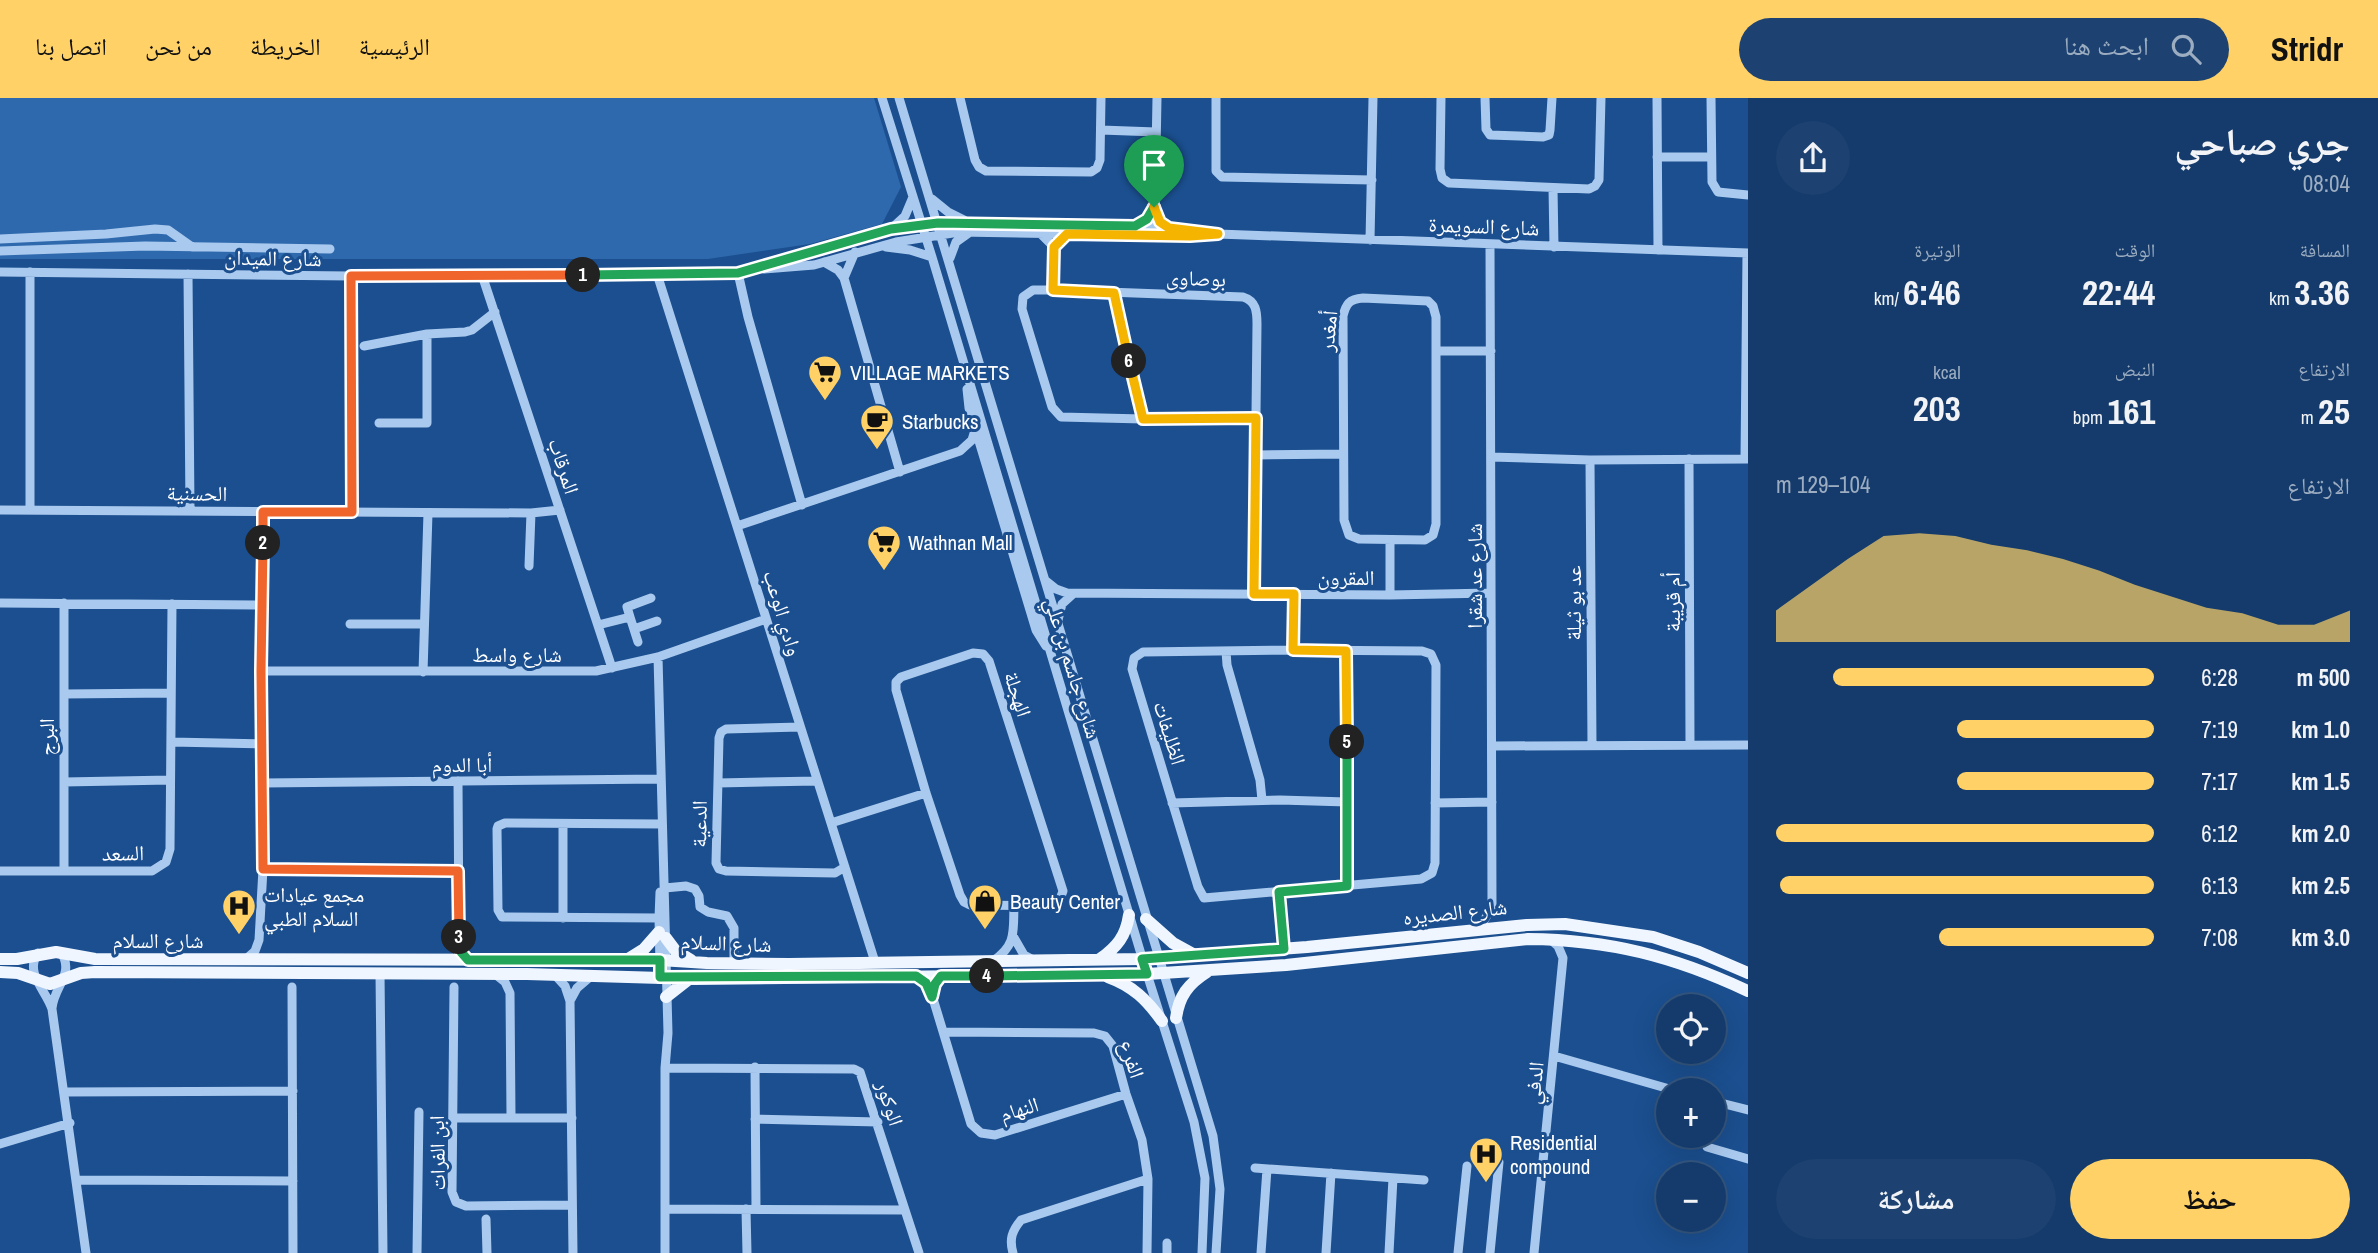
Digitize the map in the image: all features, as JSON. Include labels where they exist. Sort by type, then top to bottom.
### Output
[{"type":"main road","points":[[1100,960],[1121,942],[1129,915]]},
{"type":"main road","points":[[1146,919],[1172,943],[1196,955]]},
{"type":"main road","name":"شارع الصديره","points":[[1158,958],[1284,949],[1506,926],[1578,925],[1653,937],[1699,952],[1748,973]]},
{"type":"main road","points":[[625,960],[645,949],[661,929],[675,950],[694,962]]},
{"type":"main road","name":"شارع الصديره","points":[[1163,974],[1550,939],[1577,940],[1651,953],[1748,991]]},
{"type":"main road","name":"شارع السلام","points":[[0,959],[17,959],[38,953],[61,953],[95,960],[663,960],[734,964],[1158,958]]},
{"type":"main road","name":"شارع السلام","points":[[0,972],[18,973],[50,984],[75,975],[94,972],[494,973],[689,978],[1163,974]]},
{"type":"main road","points":[[1176,1018],[1178,1003],[1186,989],[1207,972]]},
{"type":"main road","points":[[1101,975],[1134,989],[1145,998],[1162,1021]]},
{"type":"main road","points":[[666,997],[689,978]]},
{"type":"street","name":"شارع جاسم بن علي","points":[[881,98],[932,257],[1201,1147],[1205,1178],[1202,1253]]},
{"type":"street","name":"شارع جاسم بن علي","points":[[899,98],[1213,1136],[1220,1189],[1216,1253]]},
{"type":"street","points":[[960,98],[975,160],[979,167],[986,171],[1091,172],[1097,168],[1100,160],[1101,98]]},
{"type":"street","points":[[1157,98],[1154,207],[1160,222],[1169,228]]},
{"type":"street","points":[[1216,98],[1216,171],[1222,177],[1372,180]]},
{"type":"street","points":[[1370,240],[1373,98]]},
{"type":"street","points":[[1441,98],[1440,169],[1442,178],[1449,183],[1589,189],[1599,180],[1601,98]]},
{"type":"street","points":[[1485,98],[1486,130],[1490,135],[1543,137],[1549,135],[1552,98]]},
{"type":"street","points":[[1657,98],[1658,250]]},
{"type":"street","points":[[1711,98],[1712,182],[1718,192],[1748,195]]},
{"type":"street","points":[[1101,130],[1156,132]]},
{"type":"street","points":[[1657,157],[1711,157]]},
{"type":"street","points":[[1553,188],[1554,247]]},
{"type":"street","points":[[928,194],[948,212],[971,227],[956,243],[950,260]]},
{"type":"street","points":[[891,229],[905,215],[913,197]]},
{"type":"street","points":[[1135,226],[1147,219],[1154,207]]},
{"type":"street","name":"شارع السويمرة","points":[[921,225],[938,223],[1041,234],[1218,234]]},
{"type":"street","name":"شارع الميدان","points":[[0,272],[351,276],[738,273],[891,229],[921,225]]},
{"type":"street","name":"شارع السويمرة","points":[[925,236],[971,227],[1135,226],[1218,234],[1747,253]]},
{"type":"street","points":[[0,239],[69,237],[155,229],[167,230],[193,248]]},
{"type":"street","points":[[1041,234],[1054,247]]},
{"type":"street","points":[[1053,290],[1054,247],[1067,234]]},
{"type":"street","name":"شارع الميدان","points":[[755,269],[793,268],[824,262],[925,236]]},
{"type":"street","name":"شارع عد شقرا","points":[[1490,244],[1492,907]]},
{"type":"street","points":[[0,251],[124,246],[330,249]]},
{"type":"street","points":[[878,246],[911,250],[932,257]]},
{"type":"street","points":[[844,278],[855,252]]},
{"type":"street","points":[[1491,457],[1590,460],[1747,459],[1747,253]]},
{"type":"street","points":[[824,262],[834,267],[844,278],[900,472]]},
{"type":"street","points":[[30,272],[30,510]]},
{"type":"street","points":[[738,273],[802,505]]},
{"type":"street","points":[[188,274],[190,510]]},
{"type":"street","name":"وادي الوعب","points":[[657,274],[875,962]]},
{"type":"street","name":"المرقاب","points":[[482,275],[612,668]]},
{"type":"street","points":[[351,276],[357,347],[352,512]]},
{"type":"street","name":"بوصاوى","points":[[1143,419],[1069,419],[1060,417],[1053,410],[1022,309],[1023,297],[1033,290],[1053,290],[1250,299],[1257,313],[1254,594]]},
{"type":"street","points":[[1114,293],[1143,419],[1256,418]]},
{"type":"street","name":"أمغدر","points":[[1363,298],[1428,301],[1433,306],[1436,317],[1436,524],[1433,535],[1425,540],[1359,539],[1349,535],[1344,520],[1343,454],[1343,316],[1346,304],[1352,299],[1363,298]]},
{"type":"street","points":[[357,347],[427,334],[465,332],[472,330],[495,312]]},
{"type":"street","points":[[379,423],[427,423],[427,334]]},
{"type":"street","points":[[1436,351],[1491,351]]},
{"type":"street","points":[[968,380],[968,402],[975,430],[1036,630],[1049,649]]},
{"type":"street","points":[[737,526],[960,451],[972,440],[975,430]]},
{"type":"street","points":[[960,451],[973,453],[984,459]]},
{"type":"street","points":[[1255,454],[1343,454]]},
{"type":"street","name":"عد بو ثيلة","points":[[1590,460],[1592,745]]},
{"type":"street","name":"أم قريبة","points":[[1689,460],[1690,745]]},
{"type":"street","name":"الحسنية","points":[[0,510],[428,513],[531,513],[560,510]]},
{"type":"street","points":[[246,959],[255,951],[259,940],[263,869],[263,512]]},
{"type":"street","points":[[423,672],[428,513]]},
{"type":"street","points":[[529,566],[531,513]]},
{"type":"street","points":[[1390,540],[1390,595]]},
{"type":"street","name":"المقرون","points":[[1046,581],[1062,592],[1074,593],[1491,593]]},
{"type":"street","points":[[1058,622],[1062,604],[1074,593]]},
{"type":"street","points":[[1293,650],[1294,594]]},
{"type":"street","points":[[638,642],[627,607],[651,598]]},
{"type":"street","points":[[0,603],[262,605]]},
{"type":"street","name":"البرج","points":[[64,603],[64,871]]},
{"type":"street","name":"السعد","points":[[0,871],[152,871],[166,862],[170,849],[173,604]]},
{"type":"street","points":[[598,625],[630,617]]},
{"type":"street","name":"شارع واسط","points":[[261,671],[596,671],[658,657],[766,619]]},
{"type":"street","points":[[634,629],[657,621]]},
{"type":"street","points":[[350,624],[424,624]]},
{"type":"street","points":[[1226,651],[1227,664],[1260,780],[1262,800]]},
{"type":"street","points":[[1346,651],[1347,886]]},
{"type":"street","name":"الظليفات","points":[[1346,651],[1422,651],[1432,654],[1436,665],[1435,863],[1432,873],[1421,879],[1204,898],[1198,887],[1132,669],[1134,658],[1143,652],[1346,651]]},
{"type":"street","name":"الهجلة","points":[[973,653],[983,654],[989,660],[1063,891],[1059,902],[1051,906],[970,905],[964,902],[926,793],[896,682],[901,677],[973,653]]},
{"type":"street","points":[[658,657],[664,883],[661,929],[665,1063],[665,1253]]},
{"type":"street","points":[[64,694],[172,693]]},
{"type":"street","name":"الدعية","points":[[800,727],[726,729],[719,738],[716,863],[719,869],[835,873],[845,867]]},
{"type":"street","points":[[171,743],[263,744]]},
{"type":"street","points":[[1492,746],[1748,745]]},
{"type":"street","name":"أبا الدوم","points":[[263,783],[661,779]]},
{"type":"street","points":[[64,782],[170,780]]},
{"type":"street","points":[[458,781],[459,942],[461,952],[468,960]]},
{"type":"street","points":[[718,783],[817,781]]},
{"type":"street","points":[[831,823],[926,793]]},
{"type":"street","points":[[1172,803],[1262,800],[1347,802]]},
{"type":"street","points":[[1435,803],[1492,802]]},
{"type":"street","points":[[661,929],[563,918],[506,918],[499,914],[497,830],[505,823],[662,824]]},
{"type":"street","points":[[563,824],[563,918]]},
{"type":"street","points":[[263,869],[458,871]]},
{"type":"street","points":[[661,929],[664,883]]},
{"type":"street","points":[[664,883],[695,889],[700,907],[727,916],[734,928],[734,964]]},
{"type":"street","points":[[1279,892],[1284,949]]},
{"type":"street","points":[[993,961],[1010,945],[1014,905]]},
{"type":"street","points":[[1492,907],[1496,916],[1506,926]]},
{"type":"street","points":[[1479,929],[1492,907]]},
{"type":"street","points":[[1013,936],[1024,955],[1033,960]]},
{"type":"street","points":[[1550,939],[1558,946],[1563,958],[1577,940]]},
{"type":"street","points":[[259,940],[264,951],[273,959]]},
{"type":"street","points":[[446,960],[459,942]]},
{"type":"street","points":[[38,953],[32,968],[52,1009],[86,1253]]},
{"type":"street","points":[[52,1009],[54,997],[64,981],[67,967],[61,953]]},
{"type":"street","name":"الدفي","points":[[1534,1253],[1563,958]]},
{"type":"street","points":[[380,973],[383,1253]]},
{"type":"street","points":[[494,973],[505,982],[510,993],[511,1116]]},
{"type":"street","points":[[510,993],[517,982],[527,974]]},
{"type":"street","points":[[555,975],[565,986],[570,1001],[573,1253]]},
{"type":"street","points":[[570,1001],[577,988],[594,975]]},
{"type":"street","name":"النهام","points":[[916,976],[926,983],[932,997],[971,1124],[981,1133],[995,1135],[1126,1094]]},
{"type":"street","points":[[932,997],[935,984],[941,976]]},
{"type":"street","points":[[663,977],[668,1033],[665,1063]]},
{"type":"street","points":[[292,987],[293,1253]]},
{"type":"street","name":"ابن الفرات","points":[[454,987],[452,1192],[456,1202],[466,1206],[572,1205]]},
{"type":"street","name":"الفرع","points":[[944,1032],[1094,1033],[1105,1036],[1113,1046],[1142,1140],[1148,1179],[1147,1253]]},
{"type":"street","points":[[1554,1056],[1656,1085]]},
{"type":"street","name":"الوكور","points":[[665,1063],[855,1069],[860,1072],[919,1253]]},
{"type":"street","points":[[747,1253],[755,1119],[755,1067]]},
{"type":"street","points":[[65,1092],[293,1091]]},
{"type":"street","points":[[1726,1104],[1748,1110]]},
{"type":"street","points":[[417,1253],[419,1112]]},
{"type":"street","points":[[453,1118],[572,1118]]},
{"type":"street","points":[[755,1119],[878,1122]]},
{"type":"street","points":[[0,1144],[70,1123]]},
{"type":"street","points":[[1710,1148],[1748,1159]]},
{"type":"street","points":[[1490,1253],[1499,1161]]},
{"type":"street","points":[[1458,1253],[1467,1166]]},
{"type":"street","points":[[1255,1168],[1424,1180]]},
{"type":"street","points":[[1261,1253],[1268,1169]]},
{"type":"street","points":[[1326,1253],[1331,1173]]},
{"type":"street","points":[[1389,1253],[1394,1178]]},
{"type":"street","points":[[1013,1253],[1010,1244],[1013,1230],[1021,1220],[1148,1179]]},
{"type":"street","points":[[77,1181],[293,1181]]},
{"type":"street","points":[[665,1209],[905,1210]]},
{"type":"street","points":[[486,1219],[487,1253]]},
{"type":"shaded area","points":[[0,98],[874,98],[901,187],[882,224],[810,244],[708,259],[0,259]]},
{"type":"place","name":"VILLAGE MARKETS","points":[[825,402]]},
{"type":"place","name":"Starbucks","points":[[877,451]]},
{"type":"place","name":"Wathnan Mall","points":[[884,572]]},
{"type":"place","name":"Beauty Center","points":[[985,931]]},
{"type":"place","name":"مجمع عيادات السلام الطبي","points":[[239,936]]},
{"type":"place","name":"Residential compound","points":[[1486,1184]]},
{"type":"route","points":[[1154,207],[1160,222],[1169,228],[1218,234],[1067,234],[1054,247],[1053,290],[1114,293],[1143,419],[1256,418],[1254,594],[1294,594],[1293,650],[1346,651],[1347,886],[1279,892],[1284,949],[1142,959],[1147,974],[941,976],[935,984],[932,997],[926,983],[916,976],[695,979],[660,977],[660,960],[468,960],[461,952],[459,942],[458,871],[263,869],[263,512],[352,512],[351,276],[724,275],[755,269],[901,228],[956,222],[1135,226],[1150,216],[1154,207]]}]
